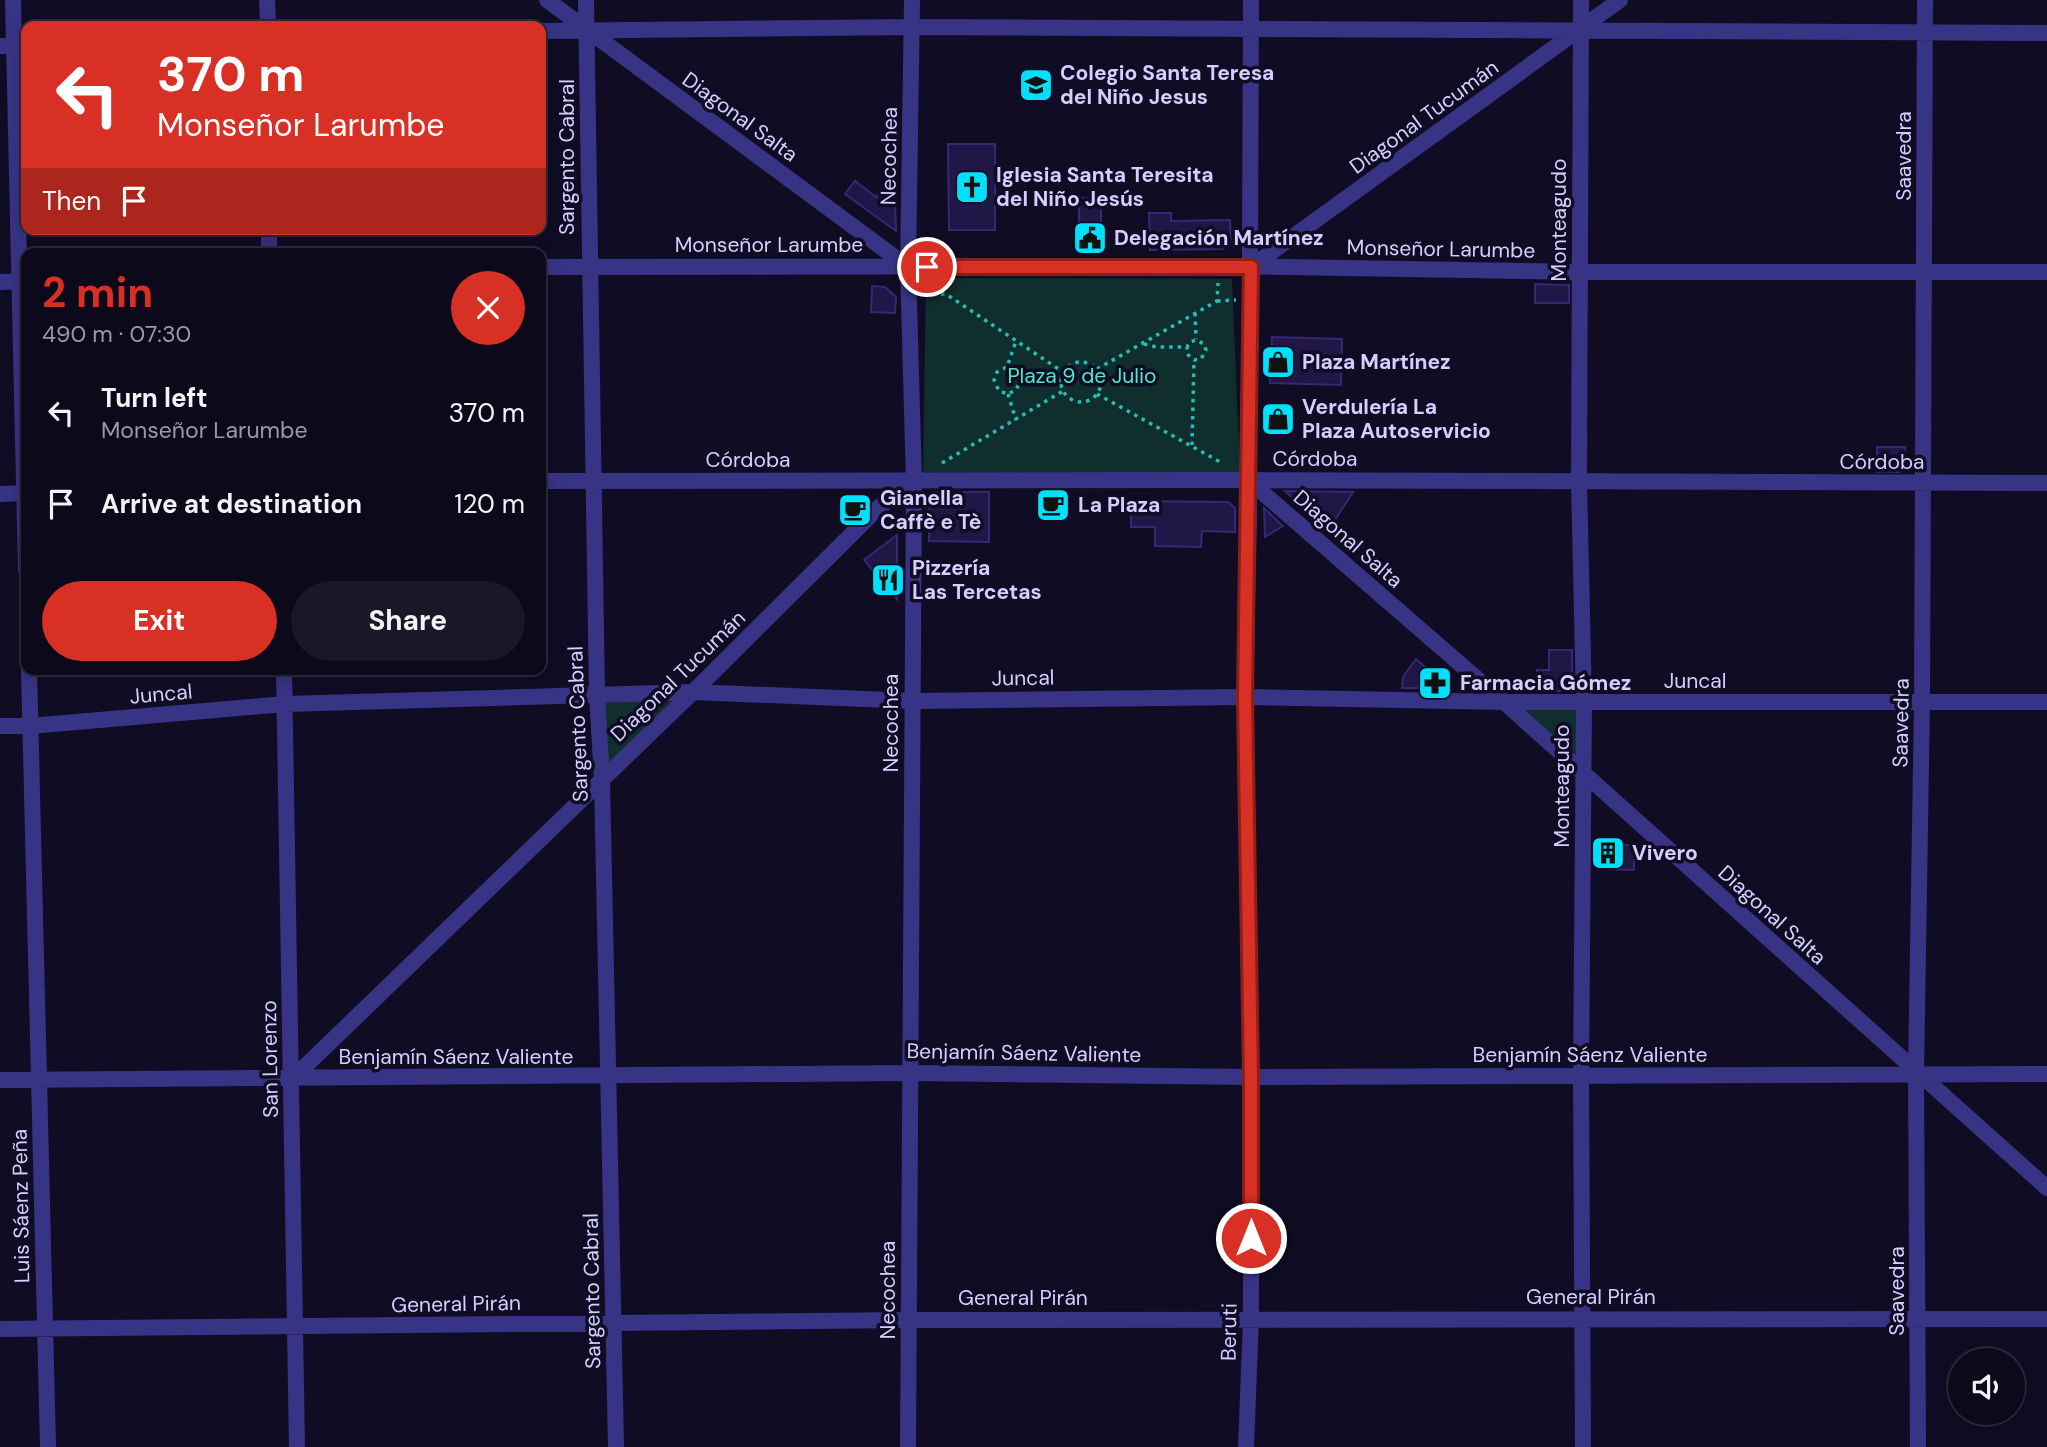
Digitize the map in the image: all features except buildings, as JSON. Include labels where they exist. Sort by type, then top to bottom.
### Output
[{"type":"street","points":[[13,0],[21,234]]},
{"type":"street","points":[[267,0],[268,21]]},
{"type":"street","name":"Diagonal Salta","points":[[547,0],[908,267]]},
{"type":"street","name":"Sargento Cabral","points":[[586,0],[597,695],[602,780],[616,1447]]},
{"type":"street","name":"Necochea","points":[[908,1447],[914,481],[908,295],[912,0]]},
{"type":"street","name":"Beruti","points":[[1246,1447],[1251,1319],[1251,1077],[1245,697],[1251,267],[1251,0]]},
{"type":"street","name":"Monteagudo","points":[[1581,0],[1579,481],[1584,702],[1581,1076],[1583,1447]]},
{"type":"street","name":"Diagonal Tucumán","points":[[1251,267],[1620,0]]},
{"type":"street","name":"Saavedra","points":[[1918,1447],[1916,1073],[1924,484],[1924,0]]},
{"type":"street","points":[[546,31],[912,27],[2047,33]]},
{"type":"street","name":"Monseñor Larumbe","points":[[546,267],[1251,267],[1580,272],[2047,272]]},
{"type":"street","points":[[0,282],[21,281]]},
{"type":"street","name":"Diagonal Salta","points":[[1248,473],[2047,1188]]},
{"type":"street","name":"Córdoba","points":[[546,481],[914,481],[1248,473],[1579,481],[2047,483]]},
{"type":"street","name":"Diagonal Tucumán","points":[[292,1079],[693,692],[878,508],[914,481]]},
{"type":"street","points":[[0,494],[21,493]]},
{"type":"street","name":"Luis Sáenz Peña","points":[[29,675],[47,1447]]},
{"type":"street","name":"San Lorenzo","points":[[284,675],[298,1447]]},
{"type":"street","name":"Juncal","points":[[0,726],[30,726],[285,704],[693,692],[912,701],[1245,697],[1504,702],[2047,702]]},
{"type":"street","name":"Benjamín Sáenz Valiente","points":[[0,1080],[910,1073],[1251,1077],[2047,1074]]},
{"type":"street","name":"General Pirán","points":[[0,1329],[909,1320],[2047,1319]]},
{"type":"path","points":[[1097,369],[1217,300],[1219,267]]},
{"type":"path","points":[[908,295],[946,294],[1063,372]]},
{"type":"path","points":[[1195,313],[1196,340]]},
{"type":"path","points":[[1196,340],[1204,344],[1206,350],[1201,359],[1194,360],[1187,354],[1186,347],[1196,340]]},
{"type":"path","points":[[1007,367],[1016,341]]},
{"type":"path","points":[[1143,343],[1156,347],[1186,347]]},
{"type":"path","points":[[1192,446],[1194,360]]},
{"type":"path","points":[[1080,362],[1087,362],[1097,369],[1102,382],[1093,399],[1079,402],[1067,397],[1063,391],[1063,372],[1073,363],[1080,362]]},
{"type":"path","points":[[1007,367],[1018,373],[1020,382],[1016,390],[1008,394],[999,391],[994,380],[999,369],[1007,367]]},
{"type":"path","points":[[1020,382],[1061,378]]},
{"type":"path","points":[[914,464],[943,463],[1063,391]]},
{"type":"path","points":[[1008,394],[1016,420]]},
{"type":"path","points":[[1097,394],[1226,464],[1248,473]]},
{"type":"green space","name":"Plaza 9 de Julio","points":[[926,278],[1232,279],[1240,473],[923,472]]},
{"type":"green space","points":[[693,692],[602,780],[597,695]]},
{"type":"green space","points":[[1504,702],[1584,702],[1583,773]]},
{"type":"place","name":"Colegio Santa Teresa del Niño Jesus","points":[[1036,85]]},
{"type":"place","name":"Iglesia Santa Teresita del Niño Jesús","points":[[972,187]]},
{"type":"place","name":"Delegación Martínez","points":[[1090,238]]},
{"type":"place","name":"Plaza Martínez","points":[[1278,362]]},
{"type":"place","name":"Verdulería La Plaza Autoservicio","points":[[1278,419]]},
{"type":"place","name":"La Plaza","points":[[1053,505]]},
{"type":"place","name":"Gianella Caffè e Tè","points":[[855,510]]},
{"type":"place","name":"Pizzería Las Tercetas","points":[[888,580]]},
{"type":"place","name":"Farmacia Gómez","points":[[1435,683]]},
{"type":"place","name":"Vivero","points":[[1608,853]]},
{"type":"route","points":[[927,267],[1251,267],[1245,697],[1251,1238]]}]
